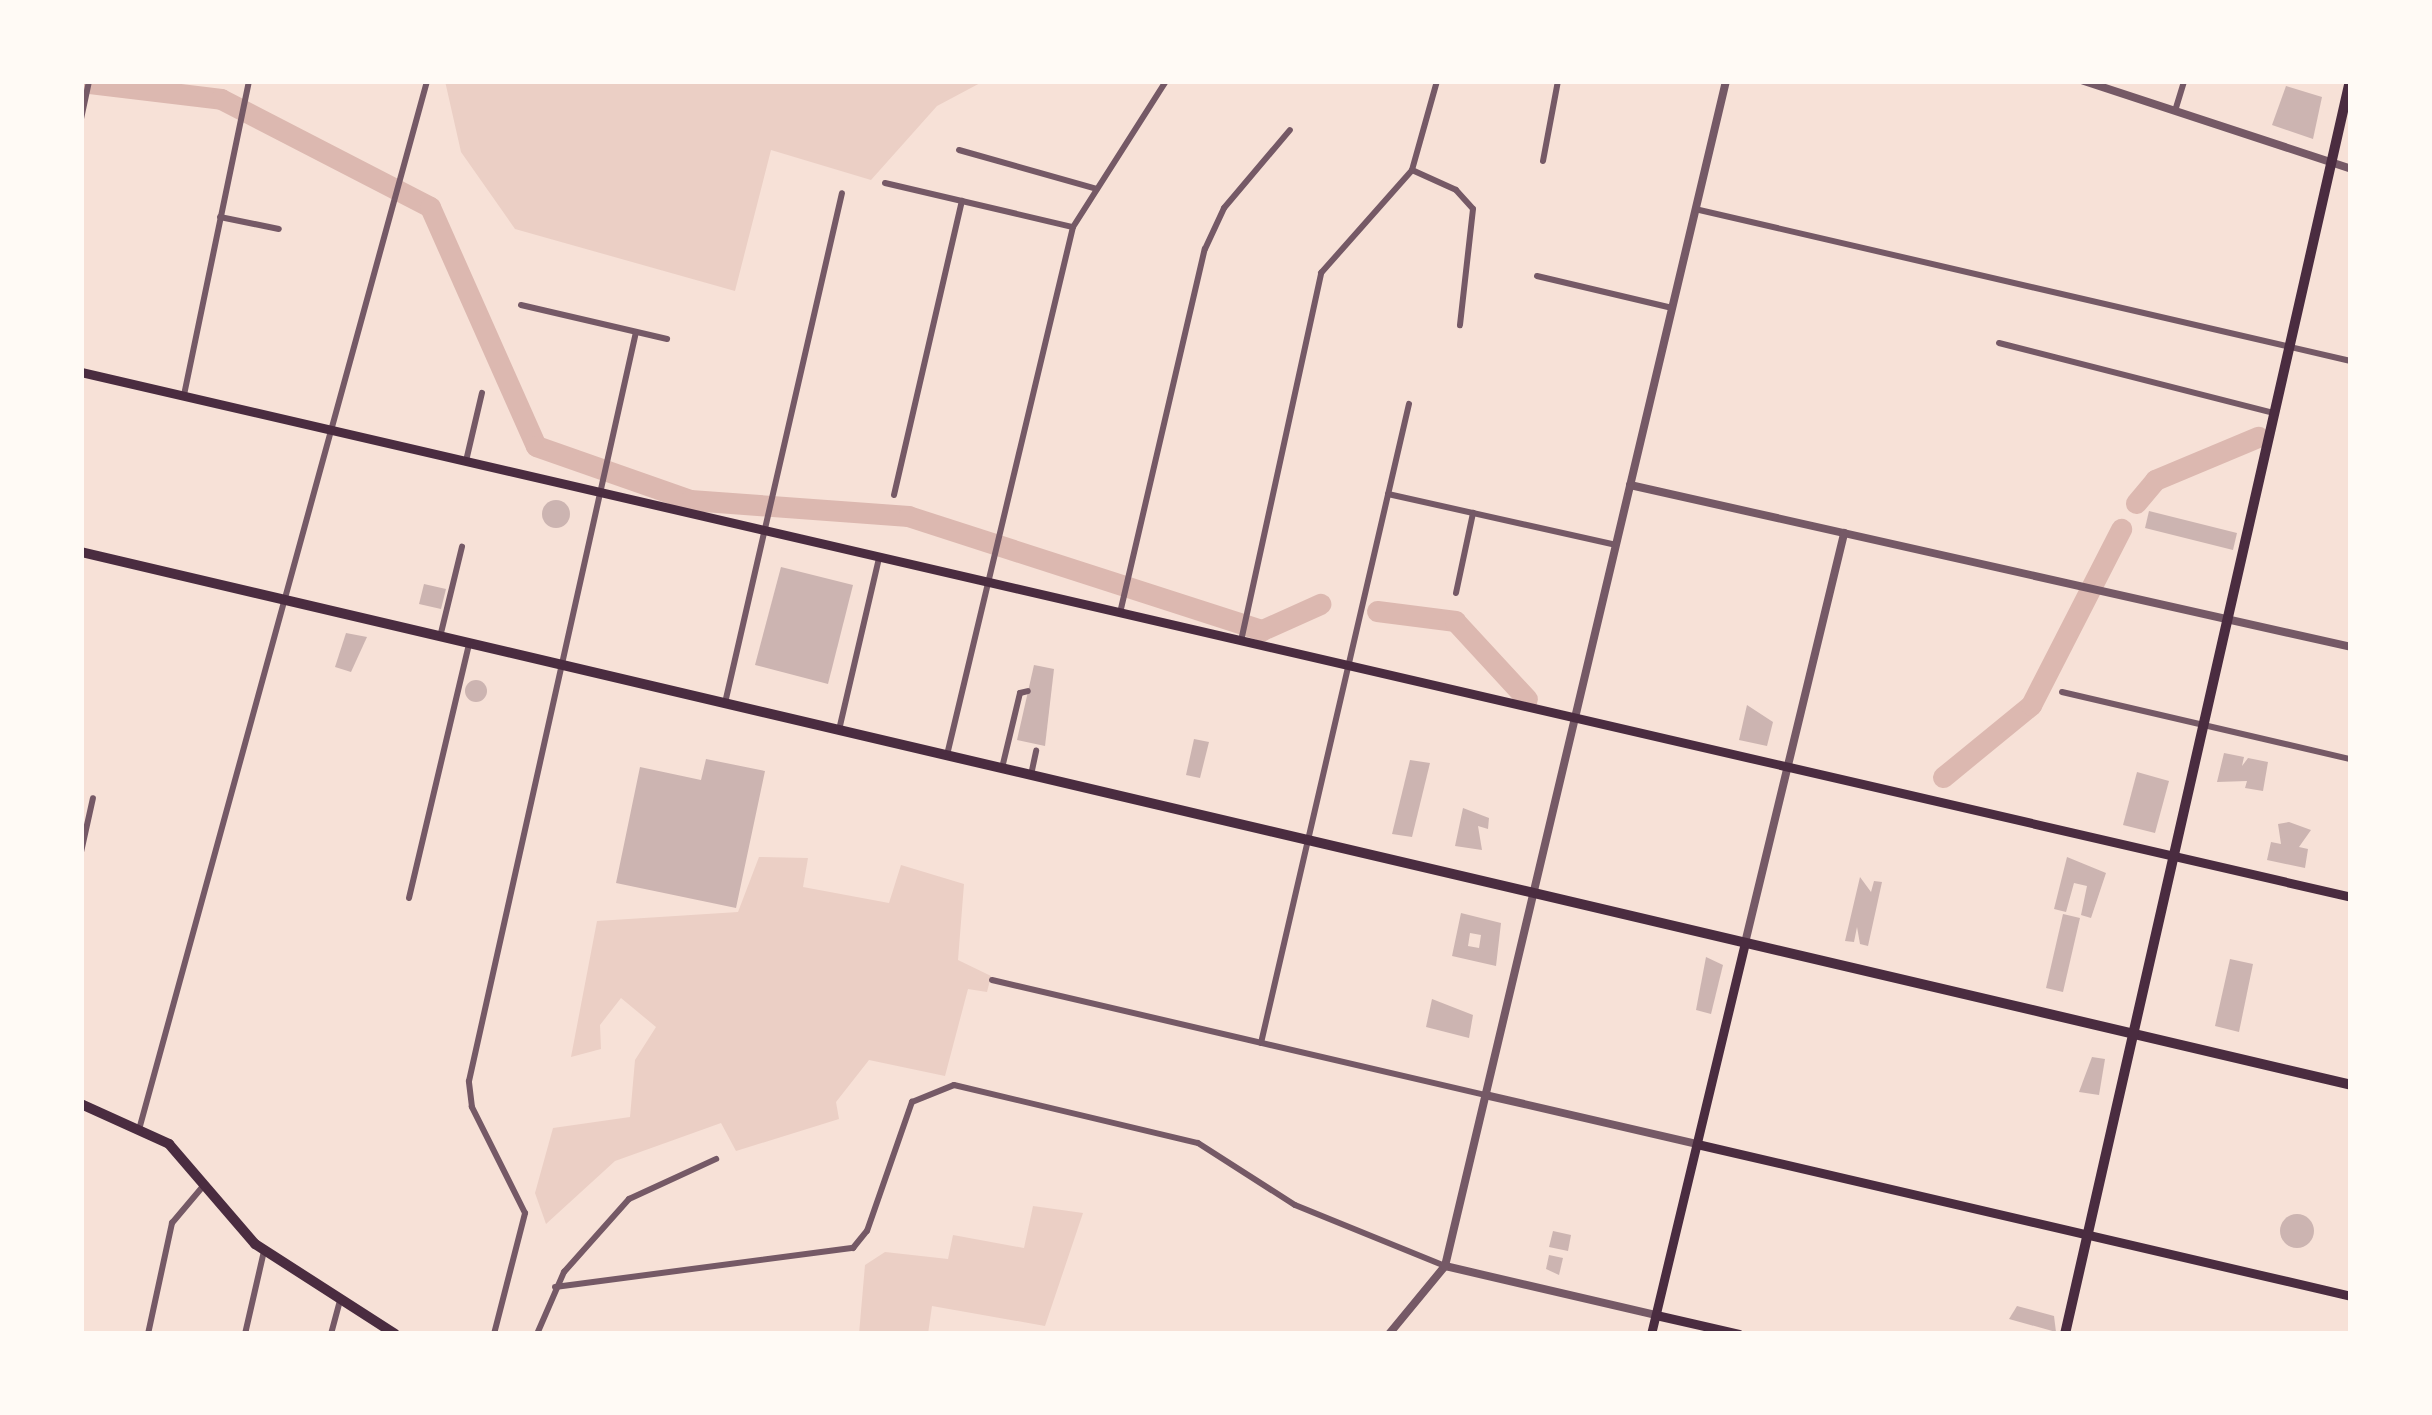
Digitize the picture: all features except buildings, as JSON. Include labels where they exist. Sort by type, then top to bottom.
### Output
[{"type":"main road","points":[[2066,1334],[2350,81]]},
{"type":"main road","points":[[81,372],[466,461],[601,487],[880,557],[1242,636],[1349,666],[2351,897]]},
{"type":"main road","points":[[81,552],[2351,1085]]},
{"type":"main road","points":[[1651,1334],[1745,943]]},
{"type":"main road","points":[[81,1104],[140,1126],[205,1184],[264,1251],[395,1334]]},
{"type":"main road","points":[[1697,1144],[2351,1296]]},
{"type":"main road","points":[[1656,1315],[1739,1334]]},
{"type":"street","points":[[81,119],[89,81]]},
{"type":"street","points":[[184,396],[249,81]]},
{"type":"street","points":[[140,1126],[427,81]]},
{"type":"street","points":[[947,755],[1073,227],[1166,81]]},
{"type":"street","points":[[1242,636],[1321,273],[1412,170],[1437,81]]},
{"type":"street","points":[[1543,160],[1558,81]]},
{"type":"street","points":[[1390,1334],[1444,1266],[1726,81]]},
{"type":"street","points":[[2084,81],[2351,170]]},
{"type":"street","points":[[2175,111],[2184,81]]},
{"type":"street","points":[[1120,613],[1205,249],[1224,208],[1290,130]]},
{"type":"street","points":[[959,150],[1097,189]]},
{"type":"street","points":[[1412,170],[1456,190],[1473,209],[1460,325]]},
{"type":"street","points":[[885,183],[1073,227]]},
{"type":"street","points":[[725,703],[842,193]]},
{"type":"street","points":[[894,495],[962,201]]},
{"type":"street","points":[[1695,208],[2351,361]]},
{"type":"street","points":[[220,218],[279,229]]},
{"type":"street","points":[[1537,276],[1672,308]]},
{"type":"street","points":[[521,305],[667,339]]},
{"type":"street","points":[[494,1334],[525,1213],[476,1116],[469,1081],[636,332]]},
{"type":"street","points":[[1999,343],[2275,413]]},
{"type":"street","points":[[466,461],[482,393]]},
{"type":"street","points":[[1261,1043],[1409,404]]},
{"type":"street","points":[[1630,485],[2351,647]]},
{"type":"street","points":[[1388,494],[1616,545]]},
{"type":"street","points":[[1456,592],[1473,513]]},
{"type":"street","points":[[1745,943],[1844,533]]},
{"type":"street","points":[[440,637],[462,548]]},
{"type":"street","points":[[839,730],[880,557]]},
{"type":"street","points":[[409,898],[469,643]]},
{"type":"street","points":[[1002,768],[1020,693],[1028,691]]},
{"type":"street","points":[[2062,692],[2351,759]]},
{"type":"street","points":[[1031,775],[1036,752]]},
{"type":"street","points":[[81,852],[93,798]]},
{"type":"street","points":[[992,980],[1697,1144]]},
{"type":"street","points":[[555,1287],[853,1248],[867,1231],[905,1113],[924,1093],[954,1085],[1198,1143],[1295,1205],[1444,1266],[1656,1315]]},
{"type":"street","points":[[537,1334],[555,1287],[629,1199],[716,1159]]},
{"type":"street","points":[[148,1334],[172,1222],[205,1184]]},
{"type":"street","points":[[245,1334],[264,1251]]},
{"type":"street","points":[[331,1334],[340,1300]]},
{"type":"shaded area","points":[[445,81],[984,81],[937,106],[871,180],[771,150],[735,291],[515,229],[461,152]]},
{"type":"shaded area","points":[[759,857],[808,858],[803,887],[889,903],[901,865],[964,884],[958,960],[991,976],[987,992],[968,989],[945,1076],[869,1060],[836,1102],[839,1119],[736,1151],[721,1123],[615,1161],[546,1224],[535,1193],[553,1128],[630,1117],[635,1060],[656,1027],[621,998],[600,1025],[601,1049],[571,1057],[597,921],[738,912]]},
{"type":"shaded area","points":[[1033,1206],[1083,1213],[1045,1326],[932,1306],[928,1334],[859,1334],[865,1265],[885,1252],[948,1259],[953,1235],[1024,1248]]},
{"type":"waterway","points":[[81,82],[221,99],[430,207],[536,446],[690,500],[908,516],[1262,630],[1320,604]]},
{"type":"waterway","points":[[2136,503],[2155,480],[2258,437]]},
{"type":"waterway","points":[[1943,777],[2031,705],[2121,529]]},
{"type":"waterway","points":[[1377,611],[1455,621],[1527,699]]}]
